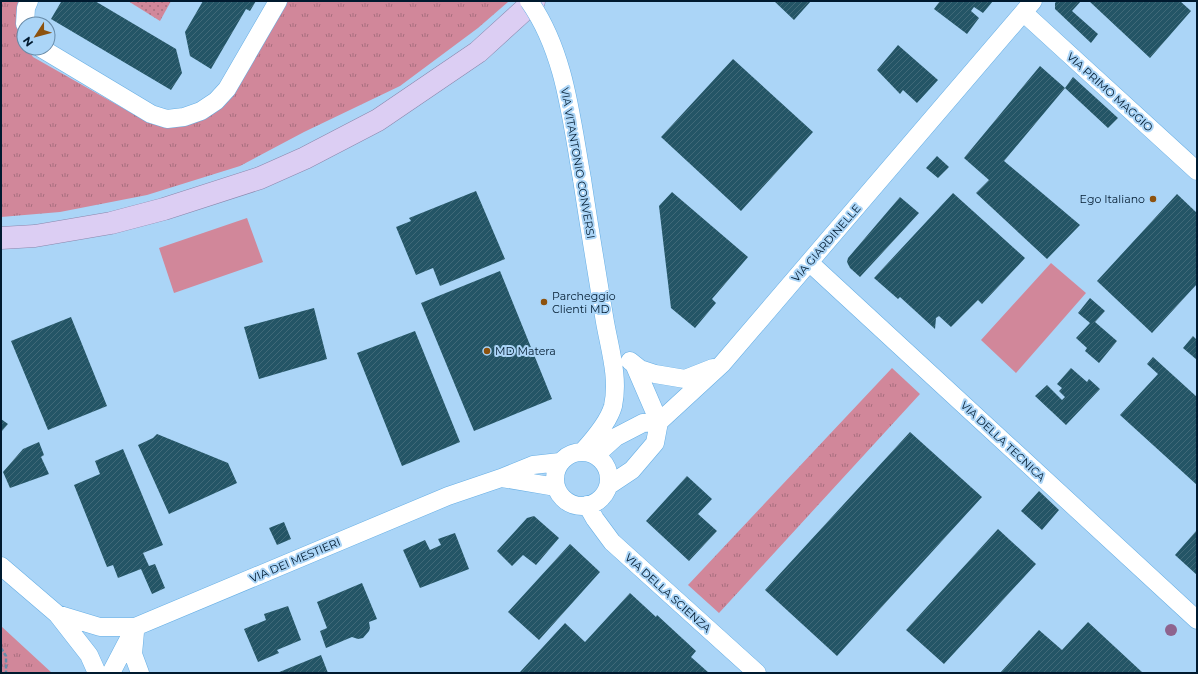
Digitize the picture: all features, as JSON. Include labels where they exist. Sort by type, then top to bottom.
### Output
[{"type":"highway","points":[[1,238],[35,236],[111,224],[164,209],[260,178],[305,158],[378,120],[478,52],[534,1]]},
{"type":"street","points":[[26,16],[28,1]]},
{"type":"street","points":[[54,56],[151,114],[168,119],[184,117],[201,111],[216,101],[227,89],[278,1]]},
{"type":"street","name":"VIA VITANTONIO CONVERSI","points":[[529,1],[536,11],[554,48],[568,100],[606,331],[614,367],[615,390],[612,407],[596,434],[589,453]]},
{"type":"street","name":"VIA PRIMO MAGGIO","points":[[1029,7],[1197,171]]},
{"type":"street","name":"VIA GIARDINELLE","points":[[659,422],[722,364],[1029,7]]},
{"type":"street","name":"VIA DELLA TECNICA","points":[[810,262],[1197,620]]},
{"type":"street","name":"VIA VITANTONIO CONVERSI","points":[[606,331],[627,359],[640,369],[655,374],[685,379],[722,364]]},
{"type":"street","points":[[608,486],[632,470],[655,443],[659,422],[634,364]]},
{"type":"street","points":[[589,453],[603,461],[609,477],[608,486],[601,498],[594,503],[587,505],[576,505],[567,502],[560,495],[554,478],[560,462],[570,454],[589,453],[643,423],[659,422]]},
{"type":"street","name":"VIA DEI MESTIERI","points":[[135,627],[448,496],[501,478],[533,465],[560,462]]},
{"type":"street","name":"VIA DEI MESTIERI","points":[[501,478],[556,487]]},
{"type":"street","name":"VIA DELLA SCIENZA","points":[[587,505],[595,519],[612,542],[757,673]]},
{"type":"street","points":[[1,566],[57,614],[89,655],[98,673]]},
{"type":"street","points":[[57,614],[100,627],[135,627]]},
{"type":"street","points":[[111,673],[135,627]]},
{"type":"street","points":[[135,627],[134,654],[140,673]]},
{"type":"path","points":[[1,648],[6,656],[6,673]]},
{"type":"green space","points":[[1,1],[18,1],[18,16],[16,16],[16,56],[32,56],[142,119],[202,115],[284,1],[508,2],[478,28],[400,86],[304,132],[240,166],[147,195],[60,212],[1,217]]},
{"type":"green space","points":[[128,1],[171,1],[160,21]]},
{"type":"green space","points":[[247,218],[263,262],[174,293],[159,248]]},
{"type":"green space","points":[[1051,263],[1086,293],[1016,373],[981,340]]},
{"type":"green space","points":[[892,368],[920,394],[719,613],[688,585]]},
{"type":"green space","points":[[1,626],[52,673],[1,673]]},
{"type":"building","points":[[95,1],[176,49],[182,73],[171,90],[56,22],[56,16],[53,16],[61,2]]},
{"type":"building","points":[[203,1],[256,1],[250,11],[246,9],[211,69],[190,56],[185,32]]},
{"type":"building","points":[[774,1],[811,1],[794,20]]},
{"type":"building","points":[[940,1],[993,1],[983,13],[974,7],[971,11],[979,18],[967,34],[934,9]]},
{"type":"building","points":[[1057,1],[1081,1],[1072,11],[1098,34],[1091,43],[1055,9],[1055,3]]},
{"type":"building","points":[[1089,1],[1180,1],[1191,11],[1150,58]]},
{"type":"building","points":[[898,45],[938,80],[917,103],[903,90],[900,94],[877,70]]},
{"type":"building","points":[[733,59],[813,132],[741,211],[661,137]]},
{"type":"building","points":[[1040,66],[1065,88],[1004,161],[1080,225],[1047,259],[976,193],[989,180],[964,158]]},
{"type":"building","points":[[1073,77],[1118,118],[1108,128],[1065,88]]},
{"type":"building","points":[[937,156],[949,167],[938,178],[926,168]]},
{"type":"building","points":[[476,191],[505,259],[440,286],[433,268],[416,275],[396,227],[411,221],[409,218]]},
{"type":"building","points":[[672,192],[748,257],[712,299],[716,303],[695,328],[671,308],[659,206]]},
{"type":"building","points":[[953,193],[1025,258],[982,304],[978,300],[951,327],[939,316],[936,318],[935,329],[900,297],[898,299],[874,278]]},
{"type":"building","points":[[1177,194],[1197,213],[1197,284],[1152,333],[1097,281]]},
{"type":"building","points":[[900,197],[919,213],[860,277],[850,268],[847,262],[848,258]]},
{"type":"building","name":"MD Matera","points":[[500,271],[552,399],[474,431],[421,303]]},
{"type":"building","points":[[1090,298],[1105,311],[1095,322],[1117,341],[1099,363],[1085,351],[1087,348],[1076,338],[1090,323],[1078,313]]},
{"type":"building","points":[[314,308],[327,359],[259,379],[244,327]]},
{"type":"building","points":[[71,317],[107,406],[48,430],[11,341]]},
{"type":"building","points":[[415,331],[460,442],[402,466],[357,353]]},
{"type":"building","points":[[1193,336],[1196,339],[1197,338],[1197,360],[1183,348]]},
{"type":"building","points":[[1153,357],[1197,397],[1197,485],[1120,415],[1158,374],[1147,364]]},
{"type":"building","points":[[1071,368],[1087,382],[1089,379],[1100,389],[1066,425],[1035,396],[1047,385],[1062,400],[1065,397],[1059,391],[1062,388],[1057,384]]},
{"type":"building","points":[[1,419],[8,424],[1,432]]},
{"type":"building","points":[[910,432],[982,497],[837,656],[765,590]]},
{"type":"building","points":[[157,434],[228,463],[237,483],[169,514],[138,445],[153,438]]},
{"type":"building","points":[[39,442],[44,455],[41,457],[49,474],[10,488],[3,472],[23,449]]},
{"type":"building","points":[[123,449],[163,545],[143,553],[149,566],[155,564],[165,588],[152,594],[141,569],[118,578],[113,565],[107,567],[74,485],[100,474],[95,461]]},
{"type":"building","points":[[687,476],[712,499],[698,514],[717,531],[689,561],[646,521]]},
{"type":"building","points":[[1039,491],[1059,510],[1042,530],[1021,511]]},
{"type":"building","points":[[534,516],[559,538],[536,565],[523,555],[512,566],[497,551],[527,518]]},
{"type":"building","points":[[284,522],[291,539],[277,545],[269,528]]},
{"type":"building","points":[[998,529],[1036,564],[944,664],[906,630]]},
{"type":"building","points":[[1197,530],[1197,575],[1175,555]]},
{"type":"building","points":[[455,533],[469,569],[420,588],[403,550],[425,540],[430,550],[441,545],[438,539]]},
{"type":"building","points":[[570,544],[600,572],[539,640],[508,612]]},
{"type":"building","points":[[362,583],[377,619],[369,622],[369,631],[363,638],[358,639],[352,637],[326,648],[320,631],[327,628],[317,602]]},
{"type":"building","points":[[630,593],[656,617],[657,615],[696,651],[691,657],[709,673],[520,672],[565,623],[585,642]]},
{"type":"building","points":[[288,606],[301,640],[277,650],[279,653],[258,662],[244,629],[266,620],[264,614]]},
{"type":"building","points":[[1088,622],[1143,673],[1000,673],[1039,630],[1062,650]]},
{"type":"building","points":[[321,655],[328,673],[277,673],[294,666]]},
{"type":"place","name":"Ego Italiano","points":[[1153,199]]},
{"type":"place","name":"Parcheggio Clienti MD","points":[[544,302]]},
{"type":"place","name":"MD Matera","points":[[487,351]]}]
